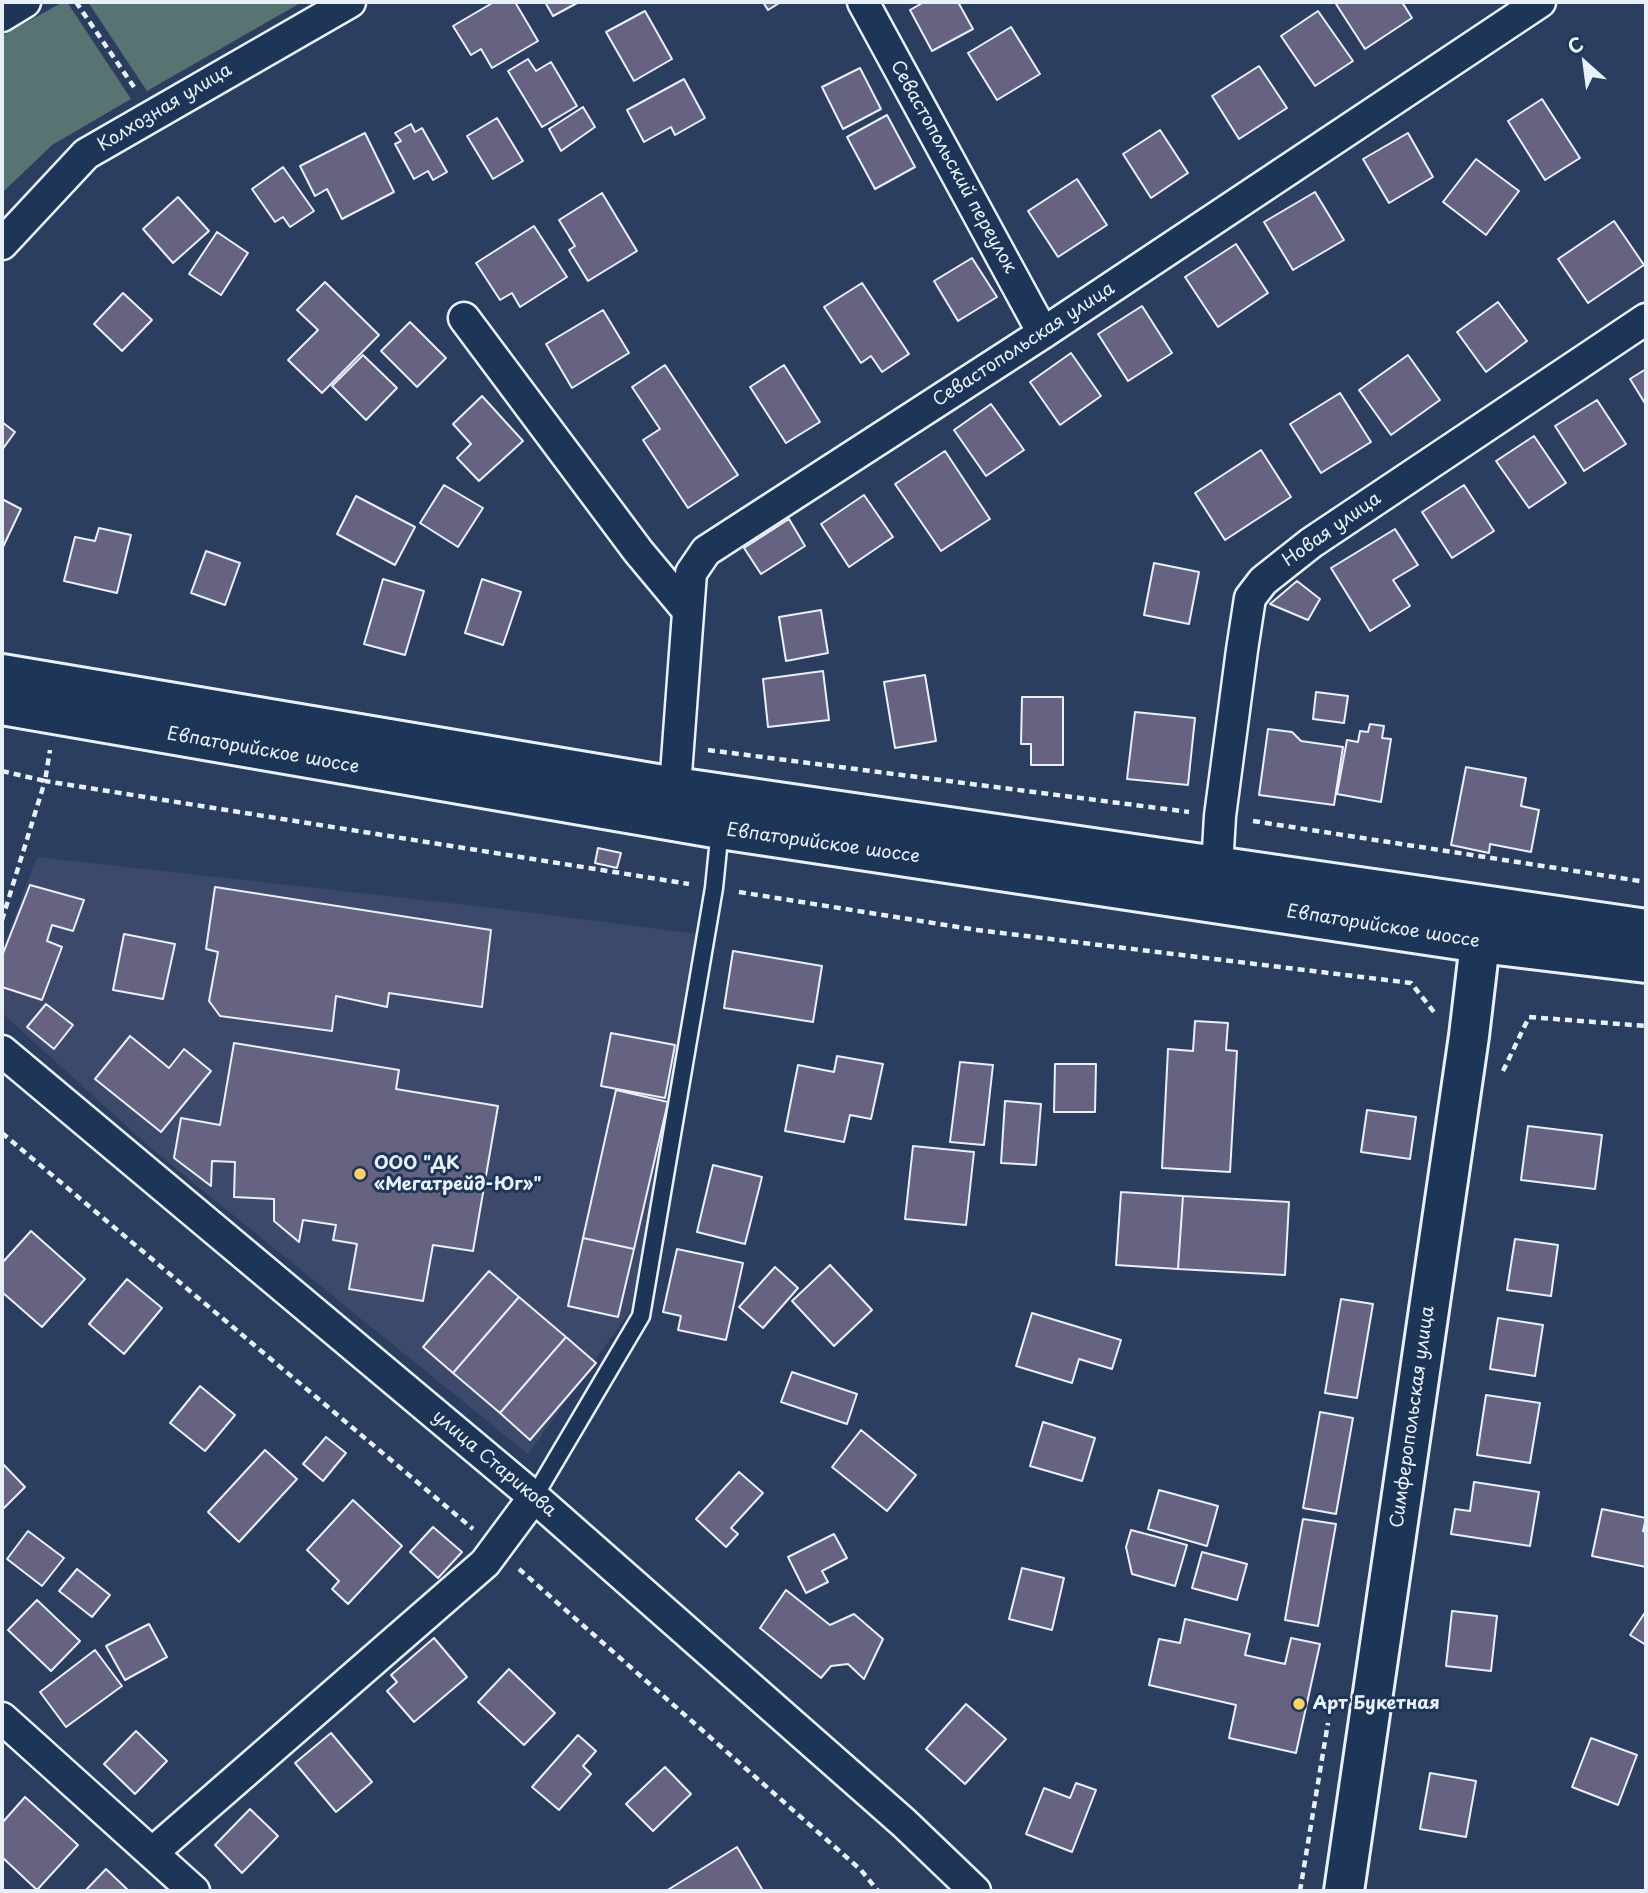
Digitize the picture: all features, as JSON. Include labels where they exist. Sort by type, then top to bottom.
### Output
[{"type":"main road","name":"Евпаторийское шоссе","points":[[2,674],[675,786],[1646,929]]},
{"type":"main road","name":"Евпаторийское шоссе","points":[[2,705],[720,829],[1480,943],[1646,963]]},
{"type":"main road","name":"Симферопольская улица","points":[[1344,1891],[1467,1049],[1480,943]]},
{"type":"street","points":[[2,16],[25,2]]},
{"type":"street","name":"Колхозная улица","points":[[2,244],[86,154],[350,2]]},
{"type":"street","name":"Севастопольский переулок","points":[[863,2],[1043,333]]},
{"type":"street","name":"Севастопольская улица","points":[[675,786],[691,573],[706,551],[1043,333],[1540,2]]},
{"type":"street","points":[[464,318],[638,551],[688,611]]},
{"type":"street","name":"Новая улица","points":[[1217,867],[1220,816],[1250,598],[1263,581],[1311,543],[1646,319]]},
{"type":"street","name":"улица Старикова","points":[[2,1051],[534,1497],[904,1823],[975,1891]]},
{"type":"street","points":[[152,1853],[485,1563],[534,1497]]},
{"type":"street","points":[[2,1718],[194,1891]]},
{"type":"lane","points":[[534,1497],[641,1316],[713,888],[720,829]]},
{"type":"path","points":[[76,2],[141,98]]},
{"type":"path","points":[[2,920],[45,781],[51,745]]},
{"type":"path","points":[[679,749],[716,751],[1220,816],[1646,883]]},
{"type":"path","points":[[2,771],[45,781],[977,930],[1411,983],[1434,1010]]},
{"type":"path","points":[[1529,1017],[1646,1026]]},
{"type":"path","points":[[2,1133],[496,1549],[861,1870],[878,1891]]},
{"type":"shaded area","points":[[37,857],[502,909],[697,934],[631,1310],[528,1454],[153,1150],[2,1013],[2,951]]},
{"type":"green space","points":[[67,2],[131,99],[52,145],[2,193],[2,36]]},
{"type":"green space","points":[[88,2],[302,2],[147,91]]},
{"type":"building","points":[[494,2],[515,2],[538,41],[492,68],[481,49],[471,55],[453,26]]},
{"type":"building","points":[[545,2],[579,2],[553,16]]},
{"type":"building","points":[[763,2],[781,2],[768,10]]},
{"type":"building","points":[[924,2],[958,2],[973,29],[932,51],[910,10]]},
{"type":"building","points":[[1402,2],[1412,18],[1365,49],[1336,4]]},
{"type":"building","points":[[645,11],[672,59],[634,81],[606,32]]},
{"type":"building","points":[[1318,11],[1353,61],[1315,86],[1281,36]]},
{"type":"building","points":[[1011,27],[1040,74],[997,100],[968,53]]},
{"type":"building","points":[[528,59],[536,71],[551,62],[577,106],[542,127],[508,71]]},
{"type":"building","points":[[1259,66],[1287,108],[1239,139],[1212,96]]},
{"type":"building","points":[[860,68],[881,109],[843,129],[822,87]]},
{"type":"building","points":[[684,79],[705,118],[675,135],[671,127],[644,142],[627,110]]},
{"type":"building","points":[[1542,99],[1580,158],[1545,180],[1508,121]]},
{"type":"building","points":[[583,107],[595,127],[561,151],[549,129]]},
{"type":"building","points":[[887,115],[915,167],[875,189],[847,137]]},
{"type":"building","points":[[497,118],[523,161],[493,179],[467,136]]},
{"type":"building","points":[[411,124],[415,132],[422,128],[447,172],[433,180],[428,171],[414,179],[395,144],[401,141],[395,133]]},
{"type":"building","points":[[1160,130],[1188,173],[1151,198],[1123,154]]},
{"type":"building","points":[[365,133],[394,192],[342,219],[327,189],[315,196],[300,166]]},
{"type":"building","points":[[1408,133],[1433,177],[1389,203],[1363,159]]},
{"type":"building","points":[[1476,159],[1519,191],[1486,235],[1443,202]]},
{"type":"building","points":[[283,167],[314,211],[290,227],[283,217],[275,222],[252,189]]},
{"type":"building","points":[[1077,179],[1107,225],[1058,257],[1028,211]]},
{"type":"building","points":[[1315,192],[1344,240],[1293,270],[1264,222]]},
{"type":"building","points":[[602,193],[637,251],[588,281],[569,250],[575,246],[559,220]]},
{"type":"building","points":[[178,197],[209,231],[173,263],[143,229]]},
{"type":"building","points":[[1614,221],[1644,265],[1588,303],[1558,259]]},
{"type":"building","points":[[534,226],[567,277],[520,307],[512,293],[500,300],[476,263]]},
{"type":"building","points":[[217,232],[248,253],[221,295],[189,274]]},
{"type":"building","points":[[1236,244],[1268,293],[1218,327],[1185,277]]},
{"type":"building","points":[[972,258],[997,297],[958,321],[934,281]]},
{"type":"building","points":[[325,282],[379,335],[322,393],[288,360],[318,330],[297,310]]},
{"type":"building","points":[[862,283],[909,354],[882,372],[871,356],[861,363],[824,307]]},
{"type":"building","points":[[123,293],[152,320],[122,351],[94,324]]},
{"type":"building","points":[[1498,302],[1527,341],[1486,372],[1457,332]]},
{"type":"building","points":[[1142,306],[1172,353],[1128,381],[1098,334]]},
{"type":"building","points":[[603,310],[629,353],[572,388],[546,344]]},
{"type":"building","points":[[410,322],[446,358],[417,387],[381,351]]},
{"type":"building","points":[[1071,353],[1101,396],[1060,425],[1030,382]]},
{"type":"building","points":[[363,355],[397,388],[366,420],[332,386]]},
{"type":"building","points":[[1408,355],[1440,400],[1391,435],[1359,390]]},
{"type":"building","points":[[665,365],[738,475],[688,508],[643,440],[660,429],[632,387]]},
{"type":"building","points":[[784,365],[820,422],[786,443],[750,387]]},
{"type":"building","points":[[1646,369],[1646,405],[1630,379]]},
{"type":"building","points":[[1340,393],[1371,442],[1321,473],[1290,424]]},
{"type":"building","points":[[482,396],[523,441],[479,481],[457,458],[471,444],[453,424]]},
{"type":"building","points":[[1597,400],[1626,444],[1584,471],[1555,426]]},
{"type":"building","points":[[991,404],[1024,450],[986,476],[954,430]]},
{"type":"building","points":[[2,422],[15,432],[2,450]]},
{"type":"building","points":[[1534,436],[1566,483],[1529,508],[1496,461]]},
{"type":"building","points":[[1261,450],[1291,497],[1225,540],[1195,493]]},
{"type":"building","points":[[945,451],[990,519],[941,551],[895,484]]},
{"type":"building","points":[[444,485],[483,508],[458,547],[420,523]]},
{"type":"building","points":[[1464,485],[1494,531],[1452,558],[1422,512]]},
{"type":"building","points":[[864,495],[893,537],[849,567],[821,524]]},
{"type":"building","points":[[356,496],[415,527],[395,565],[337,534]]},
{"type":"building","points":[[2,499],[21,509],[2,549]]},
{"type":"building","points":[[789,519],[805,546],[761,574],[744,548]]},
{"type":"building","points":[[99,528],[131,535],[117,593],[64,581],[75,537],[95,541]]},
{"type":"building","points":[[1395,529],[1418,565],[1393,580],[1410,606],[1370,631],[1331,568]]},
{"type":"building","points":[[206,551],[240,563],[225,605],[191,593]]},
{"type":"building","points":[[1154,563],[1199,572],[1189,624],[1144,615]]},
{"type":"building","points":[[383,579],[424,591],[405,655],[364,644]]},
{"type":"building","points":[[482,579],[521,592],[503,645],[465,633]]},
{"type":"building","points":[[1297,581],[1320,599],[1308,620],[1270,604]]},
{"type":"building","points":[[821,610],[828,653],[786,661],[779,617]]},
{"type":"building","points":[[823,671],[829,720],[768,727],[763,679]]},
{"type":"building","points":[[925,675],[936,741],[895,748],[884,682]]},
{"type":"building","points":[[1316,692],[1348,696],[1344,723],[1313,719]]},
{"type":"building","points":[[1022,697],[1063,697],[1063,765],[1031,765],[1031,744],[1021,744]]},
{"type":"building","points":[[1135,712],[1195,718],[1188,785],[1127,779]]},
{"type":"building","points":[[1370,724],[1384,726],[1382,738],[1391,739],[1381,802],[1337,794],[1347,740],[1358,742],[1360,731],[1368,732]]},
{"type":"building","points":[[1268,729],[1292,732],[1301,741],[1343,747],[1334,805],[1259,795]]},
{"type":"building","points":[[1466,767],[1526,778],[1521,806],[1539,810],[1531,852],[1490,844],[1489,853],[1451,845]]},
{"type":"building","points":[[598,848],[621,853],[617,868],[595,863]]},
{"type":"building","points":[[30,885],[84,900],[73,931],[52,925],[47,941],[62,947],[42,1000],[2,987],[2,956]]},
{"type":"building","points":[[215,887],[491,930],[482,1007],[389,993],[387,1007],[336,996],[332,1031],[220,1016],[209,1001],[218,952],[206,949]]},
{"type":"building","points":[[124,934],[175,944],[163,999],[113,990]]},
{"type":"building","points":[[733,951],[822,966],[813,1022],[724,1008]]},
{"type":"building","points":[[46,1004],[73,1025],[54,1049],[27,1027]]},
{"type":"building","points":[[1195,1021],[1228,1023],[1226,1050],[1237,1051],[1230,1172],[1162,1168],[1168,1049],[1193,1051]]},
{"type":"building","points":[[611,1033],[675,1045],[665,1098],[601,1086]]},
{"type":"building","points":[[130,1036],[169,1068],[184,1049],[211,1071],[161,1132],[95,1079]]},
{"type":"building","name":"ООО \"ДК «Мегатрейд-Юг»\"","points":[[234,1043],[399,1070],[396,1089],[498,1106],[473,1251],[433,1245],[423,1301],[349,1289],[357,1244],[333,1240],[336,1225],[303,1220],[299,1242],[274,1221],[274,1199],[234,1197],[235,1162],[212,1161],[211,1186],[174,1158],[181,1118],[220,1125]]},
{"type":"building","points":[[837,1056],[883,1064],[871,1119],[850,1115],[844,1142],[785,1131],[798,1065],[834,1072]]},
{"type":"building","points":[[960,1062],[993,1065],[984,1145],[950,1142]]},
{"type":"building","points":[[1055,1064],[1096,1064],[1095,1112],[1054,1112]]},
{"type":"building","points":[[616,1090],[668,1102],[634,1249],[583,1238]]},
{"type":"building","points":[[1005,1101],[1041,1104],[1036,1165],[1001,1163]]},
{"type":"building","points":[[1367,1110],[1416,1117],[1410,1159],[1361,1152]]},
{"type":"building","points":[[1528,1126],[1602,1135],[1595,1189],[1521,1180]]},
{"type":"building","points":[[913,1146],[974,1152],[966,1225],[905,1219]]},
{"type":"building","points":[[713,1165],[762,1177],[745,1244],[697,1232]]},
{"type":"building","points":[[1121,1192],[1183,1196],[1178,1269],[1116,1265]]},
{"type":"building","points":[[1183,1196],[1289,1202],[1285,1275],[1178,1269]]},
{"type":"building","points":[[31,1231],[85,1279],[42,1327],[2,1292],[2,1263]]},
{"type":"building","points":[[583,1238],[634,1249],[618,1317],[568,1306]]},
{"type":"building","points":[[1515,1239],[1558,1245],[1551,1296],[1507,1290]]},
{"type":"building","points":[[677,1249],[743,1263],[726,1340],[678,1330],[681,1316],[663,1312]]},
{"type":"building","points":[[830,1265],[872,1310],[834,1346],[792,1301]]},
{"type":"building","points":[[775,1267],[798,1288],[763,1328],[739,1307]]},
{"type":"building","points":[[489,1271],[519,1297],[453,1373],[423,1347]]},
{"type":"building","points":[[127,1279],[162,1308],[124,1354],[89,1324]]},
{"type":"building","points":[[519,1297],[566,1337],[500,1413],[453,1373]]},
{"type":"building","points":[[1341,1299],[1373,1304],[1357,1398],[1325,1393]]},
{"type":"building","points":[[1032,1313],[1121,1340],[1112,1369],[1079,1359],[1072,1383],[1016,1366]]},
{"type":"building","points":[[1498,1318],[1543,1325],[1535,1376],[1490,1369]]},
{"type":"building","points":[[566,1337],[596,1363],[530,1440],[500,1413]]},
{"type":"building","points":[[792,1372],[857,1394],[847,1424],[781,1402]]},
{"type":"building","points":[[200,1386],[235,1415],[205,1451],[170,1423]]},
{"type":"building","points":[[1486,1395],[1540,1403],[1530,1463],[1477,1455]]},
{"type":"building","points":[[1320,1412],[1353,1418],[1336,1514],[1303,1508]]},
{"type":"building","points":[[1043,1422],[1095,1438],[1082,1481],[1030,1466]]},
{"type":"building","points":[[861,1430],[916,1475],[887,1511],[832,1467]]},
{"type":"building","points":[[326,1437],[346,1453],[323,1481],[303,1464]]},
{"type":"building","points":[[265,1450],[297,1479],[239,1542],[208,1512]]},
{"type":"building","points":[[2,1463],[25,1487],[2,1510]]},
{"type":"building","points":[[739,1472],[763,1493],[731,1528],[738,1534],[726,1547],[696,1519]]},
{"type":"building","points":[[1474,1482],[1539,1492],[1530,1546],[1451,1534],[1455,1509],[1470,1511]]},
{"type":"building","points":[[1159,1490],[1218,1506],[1207,1546],[1148,1529]]},
{"type":"building","points":[[353,1500],[402,1546],[348,1604],[332,1589],[339,1581],[307,1550]]},
{"type":"building","points":[[1602,1509],[1646,1518],[1643,1531],[1646,1532],[1646,1567],[1592,1556]]},
{"type":"building","points":[[1303,1519],[1336,1524],[1318,1626],[1285,1620]]},
{"type":"building","points":[[433,1527],[462,1552],[438,1578],[410,1552]]},
{"type":"building","points":[[1131,1530],[1187,1545],[1175,1586],[1132,1574],[1126,1547]]},
{"type":"building","points":[[28,1531],[64,1558],[42,1586],[7,1559]]},
{"type":"building","points":[[834,1534],[847,1558],[822,1571],[828,1582],[806,1593],[788,1557]]},
{"type":"building","points":[[1202,1552],[1247,1564],[1237,1600],[1192,1588]]},
{"type":"building","points":[[1022,1568],[1064,1578],[1052,1630],[1009,1619]]},
{"type":"building","points":[[77,1569],[110,1595],[92,1617],[59,1591]]},
{"type":"building","points":[[786,1590],[830,1625],[854,1614],[883,1639],[864,1679],[848,1664],[831,1666],[821,1678],[760,1628]]},
{"type":"building","points":[[37,1600],[80,1641],[51,1671],[8,1630]]},
{"type":"building","points":[[1452,1611],[1497,1616],[1491,1671],[1446,1666]]},
{"type":"building","points":[[1646,1611],[1646,1645],[1630,1635]]},
{"type":"building","points":[[1185,1619],[1250,1634],[1245,1655],[1285,1664],[1291,1638],[1320,1644],[1296,1753],[1229,1738],[1236,1705],[1149,1685],[1159,1639],[1180,1643]]},
{"type":"building","points":[[149,1624],[167,1657],[125,1680],[106,1646]]},
{"type":"building","points":[[434,1638],[467,1677],[414,1722],[387,1691],[397,1682],[391,1675]]},
{"type":"building","points":[[95,1650],[122,1686],[66,1727],[40,1692]]},
{"type":"building","points":[[509,1669],[555,1713],[524,1745],[478,1702]]},
{"type":"building","points":[[966,1704],[1006,1739],[965,1784],[926,1749]]},
{"type":"building","points":[[136,1731],[167,1761],[135,1794],[104,1764]]},
{"type":"building","points":[[331,1733],[372,1782],[336,1812],[295,1763]]},
{"type":"building","points":[[578,1735],[596,1751],[583,1766],[591,1774],[559,1810],[532,1787]]},
{"type":"building","points":[[1591,1738],[1637,1755],[1618,1805],[1572,1787]]},
{"type":"building","points":[[665,1767],[691,1794],[653,1831],[626,1804]]},
{"type":"building","points":[[1430,1773],[1476,1781],[1466,1837],[1420,1829]]},
{"type":"building","points":[[1076,1783],[1096,1790],[1072,1852],[1026,1834],[1044,1788],[1070,1798]]},
{"type":"building","points":[[25,1797],[78,1845],[37,1890],[2,1857],[2,1823]]},
{"type":"building","points":[[250,1809],[278,1836],[242,1873],[215,1845]]},
{"type":"building","points":[[737,1847],[762,1889],[759,1891],[666,1891]]},
{"type":"building","points":[[106,1869],[129,1891],[85,1891]]},
{"type":"place","name":"ООО \"ДК «Мегатрейд-Юг»\"","points":[[360,1174]]},
{"type":"place","name":"Арт Букетная","points":[[1299,1704]]}]
